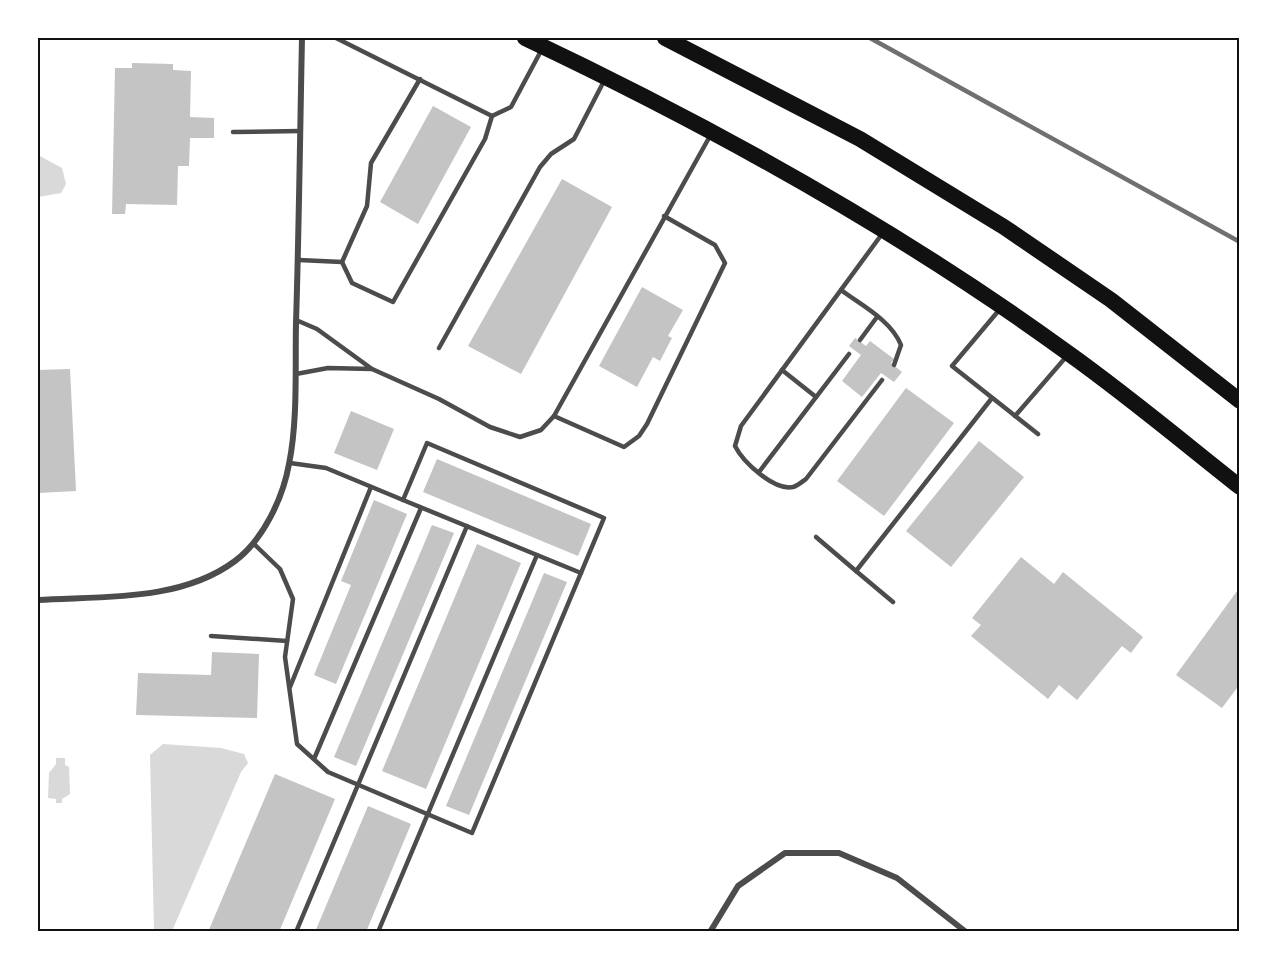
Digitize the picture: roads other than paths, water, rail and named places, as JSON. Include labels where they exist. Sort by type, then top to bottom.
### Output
[{"type":"highway","points":[[525,38],[606,76],[712,132],[883,231],[1069,353],[1239,487]]},
{"type":"highway","points":[[665,38],[861,139],[1004,227],[1111,300],[1239,401]]},
{"type":"street","points":[[38,600],[153,593],[185,585],[212,574],[235,560],[253,543],[280,495],[290,463],[296,374],[302,38]]},
{"type":"street","points":[[710,932],[738,886],[785,853],[839,854],[897,878],[966,932]]},
{"type":"lane","points":[[336,38],[492,116]]},
{"type":"lane","points":[[342,262],[352,283],[393,302],[485,139],[492,116],[511,107],[544,47]]},
{"type":"lane","points":[[439,348],[540,167],[551,154],[574,139],[606,76]]},
{"type":"lane","points":[[342,262],[368,206],[371,163],[420,79]]},
{"type":"lane","points":[[233,132],[300,131]]},
{"type":"lane","points":[[296,321],[317,329],[372,369],[439,399],[490,427],[520,437],[541,430],[554,416],[712,132]]},
{"type":"lane","points":[[554,416],[624,447],[639,436],[647,424],[725,263],[715,245],[664,216]]},
{"type":"lane","points":[[882,380],[806,479],[794,487],[780,486],[759,472],[739,454],[735,446],[736,437],[782,370],[883,231]]},
{"type":"lane","points":[[299,260],[342,262]]},
{"type":"lane","points":[[841,290],[877,316],[897,335],[901,345],[894,365]]},
{"type":"lane","points":[[1002,307],[952,366],[1038,434]]},
{"type":"lane","points":[[860,340],[877,316]]},
{"type":"lane","points":[[1015,416],[1069,353]]},
{"type":"lane","points":[[759,472],[849,354]]},
{"type":"lane","points":[[296,374],[328,368],[372,369]]},
{"type":"lane","points":[[782,370],[816,397]]},
{"type":"lane","points":[[856,571],[992,398]]},
{"type":"lane","points":[[253,543],[280,569],[293,599],[285,657],[297,744],[328,772],[472,833],[604,518],[427,443],[403,500]]},
{"type":"lane","points":[[290,463],[326,468],[581,573]]},
{"type":"lane","points":[[290,687],[371,487]]},
{"type":"lane","points":[[314,759],[421,508]]},
{"type":"lane","points":[[296,932],[467,526]]},
{"type":"lane","points":[[816,537],[893,602]]},
{"type":"lane","points":[[378,932],[537,555]]},
{"type":"lane","points":[[211,636],[287,641]]},
{"type":"railway","points":[[870,38],[1240,242]]}]
